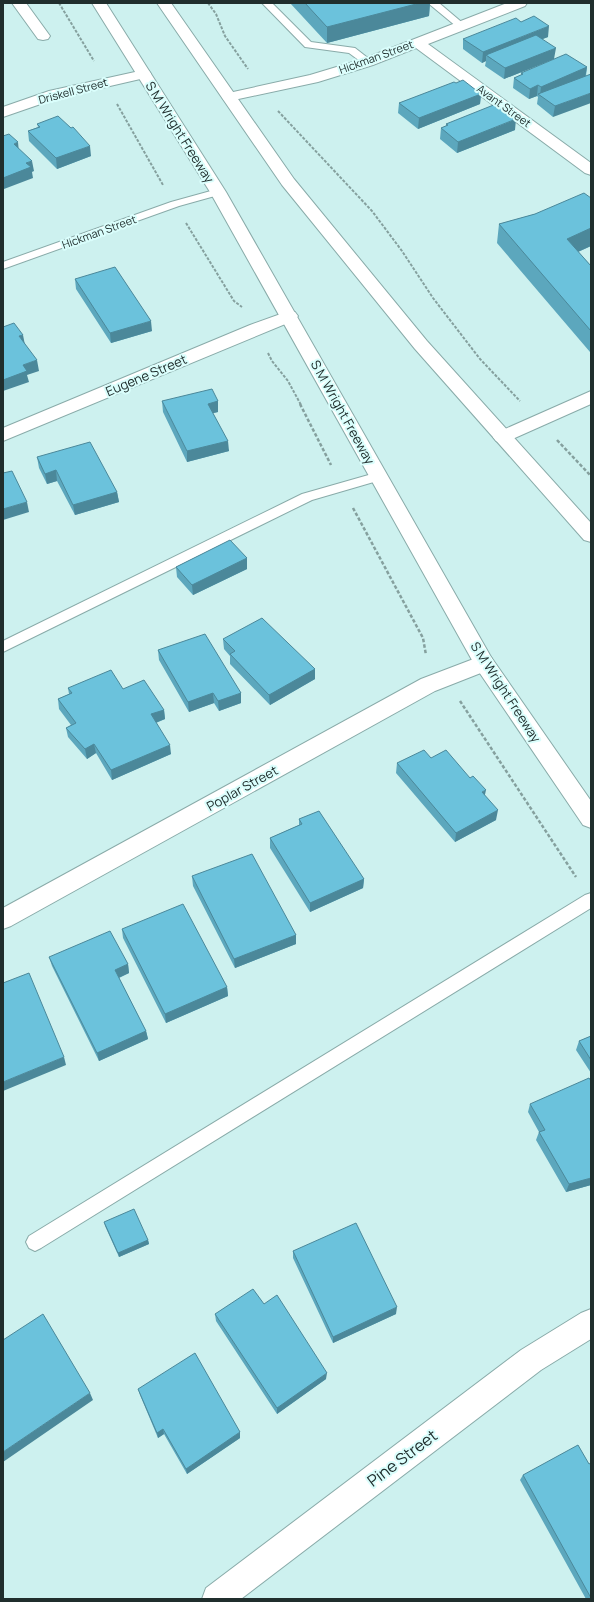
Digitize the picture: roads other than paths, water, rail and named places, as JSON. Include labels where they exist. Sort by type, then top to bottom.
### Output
[{"type":"main road","points":[[20,3],[43,36]]},
{"type":"main road","name":"S M Wright Freeway","points":[[99,3],[218,192],[484,663],[591,818]]},
{"type":"main road","points":[[164,3],[288,182],[420,345],[591,535]]},
{"type":"main road","name":"Hickman Street","points":[[229,97],[313,79],[368,62],[460,25],[520,3]]},
{"type":"main road","name":"Avant Street","points":[[417,42],[591,170]]},
{"type":"main road","name":"Driskell Street","points":[[3,112],[54,94],[144,74]]},
{"type":"main road","name":"Eugene Street","points":[[3,435],[289,316]]},
{"type":"main road","points":[[502,437],[591,397]]},
{"type":"main road","name":"Poplar Street","points":[[3,919],[443,677],[484,663]]},
{"type":"main road","name":"Pine Street","points":[[217,1599],[530,1360],[591,1323]]},
{"type":"lane","points":[[267,3],[308,45],[352,50],[368,62]]},
{"type":"lane","points":[[433,3],[460,25]]},
{"type":"lane","name":"Hickman Street","points":[[3,266],[175,204],[218,192]]},
{"type":"lane","points":[[3,647],[307,497],[379,476]]},
{"type":"lane","points":[[35,1242],[591,900]]}]
